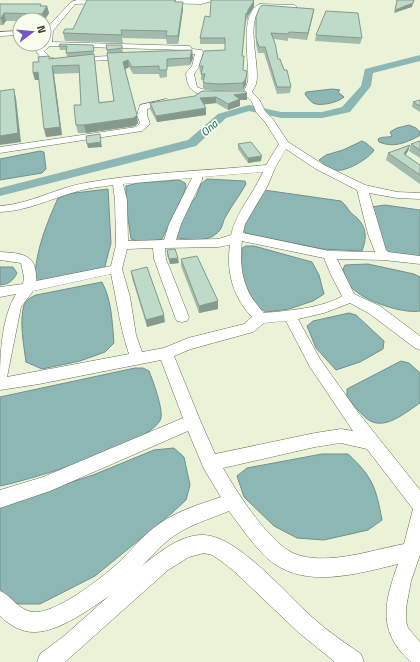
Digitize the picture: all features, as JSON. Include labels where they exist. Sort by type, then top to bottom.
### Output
[{"type":"street","points":[[52,26],[73,3],[87,0],[117,1]]},
{"type":"street","points":[[146,1],[201,2],[214,0]]},
{"type":"street","points":[[294,7],[258,4],[252,17],[250,35],[252,83],[243,93],[256,101],[261,112],[269,120],[284,144],[320,167],[362,188],[397,195],[420,196]]},
{"type":"street","points":[[0,34],[12,33]]},
{"type":"street","points":[[52,44],[187,48],[190,51],[198,52],[198,64],[190,73],[195,95],[226,94]]},
{"type":"street","points":[[41,52],[46,59],[56,61],[162,53]]},
{"type":"street","points":[[0,150],[139,129],[145,124],[142,112],[144,106],[177,100]]},
{"type":"street","points":[[261,318],[247,304],[240,291],[236,277],[235,262],[239,224],[262,187],[270,168],[284,144]]},
{"type":"street","points":[[0,210],[37,202],[68,189],[117,181],[270,168]]},
{"type":"street","points":[[182,317],[160,259],[164,244],[198,180],[197,174]]},
{"type":"street","points":[[117,181],[121,200],[122,245],[116,269],[123,297],[129,335],[138,358]]},
{"type":"street","points":[[362,188],[369,208],[379,250],[384,256]]},
{"type":"street","points":[[122,245],[218,243],[226,242],[238,236],[341,256],[384,256],[420,260]]},
{"type":"street","points":[[329,254],[337,275],[349,297],[375,310],[420,344]]},
{"type":"street","points":[[0,256],[17,257],[25,260],[28,264],[30,277],[29,287],[15,306],[0,375]]},
{"type":"street","points":[[0,292],[116,269]]},
{"type":"street","points":[[0,384],[39,378],[166,353],[188,344],[248,328],[261,318],[290,316],[338,304],[349,297]]},
{"type":"street","points":[[290,316],[315,363],[370,442],[420,504]]},
{"type":"street","points":[[166,353],[191,422],[210,463],[232,501],[274,553],[288,562],[308,567],[334,567],[411,552]]},
{"type":"street","points":[[0,499],[44,485],[191,422]]},
{"type":"street","points":[[210,463],[315,440],[341,436],[370,442]]},
{"type":"street","points":[[0,601],[6,609],[20,619],[38,622],[54,617],[106,586],[165,531],[177,524],[232,501]]},
{"type":"street","points":[[420,514],[411,552],[398,590],[395,610],[398,629],[410,649],[420,656]]},
{"type":"street","points":[[48,662],[65,650],[138,583],[167,559],[182,550],[195,545],[206,544],[216,548],[232,558],[304,624],[353,662]]},
{"type":"water","points":[[332,89],[340,90],[338,92],[344,97],[334,102],[316,104],[313,103],[305,94],[306,92]]},
{"type":"water","points":[[409,125],[416,128],[420,132],[419,136],[395,145],[379,142],[378,139],[380,138],[392,136],[390,132],[397,128]]},
{"type":"water","points":[[362,141],[374,150],[368,157],[351,167],[335,170],[319,160],[326,155],[343,150]]},
{"type":"water","points":[[40,151],[44,152],[46,169],[42,173],[0,180],[0,159]]},
{"type":"water","points":[[207,179],[245,181],[246,184],[225,218],[220,230],[216,234],[200,240],[176,238],[175,232],[189,205],[196,197],[201,184]]},
{"type":"water","points":[[179,180],[185,183],[186,186],[184,193],[162,239],[146,242],[131,239],[126,204],[126,186],[138,183]]},
{"type":"water","points":[[108,189],[111,243],[104,270],[40,281],[35,277],[37,256],[46,227],[58,198],[66,194]]},
{"type":"water","points":[[264,190],[341,201],[360,221],[364,229],[365,242],[362,251],[323,249],[248,234],[243,231],[242,227]]},
{"type":"water","points":[[385,205],[420,210],[420,256],[407,256],[385,252],[371,207]]},
{"type":"water","points":[[246,246],[254,246],[312,262],[319,275],[324,294],[313,301],[289,309],[266,312],[255,305],[241,277],[242,248]]},
{"type":"water","points":[[368,264],[414,274],[420,277],[420,311],[404,310],[384,306],[365,298],[352,288],[347,282],[343,269],[345,265]]},
{"type":"water","points":[[0,267],[13,267],[17,273],[10,282],[6,284],[0,285]]},
{"type":"water","points":[[102,282],[110,304],[114,343],[105,352],[80,361],[42,369],[26,362],[22,334],[22,318],[24,305],[27,300],[36,295]]},
{"type":"water","points":[[349,313],[356,315],[384,341],[383,349],[360,362],[336,370],[316,348],[307,326],[313,321]]},
{"type":"water","points":[[401,361],[409,363],[420,373],[420,403],[394,420],[380,423],[373,422],[363,416],[347,397],[347,389]]},
{"type":"water","points":[[135,368],[143,368],[149,371],[157,394],[161,408],[161,418],[153,428],[137,438],[88,460],[35,477],[0,486],[0,397]]},
{"type":"water","points":[[174,448],[184,457],[190,485],[186,500],[172,513],[95,576],[40,604],[19,604],[6,598],[0,589],[0,506],[93,475],[154,450]]},
{"type":"water","points":[[322,454],[348,454],[356,462],[372,484],[378,499],[382,520],[368,530],[324,540],[297,538],[274,526],[244,497],[237,476],[247,468]]},
{"type":"building","points":[[87,0],[175,0],[175,2],[183,2],[178,36],[166,36],[167,31],[121,30],[122,35],[63,33],[65,29],[73,29]]},
{"type":"building","points":[[211,0],[254,1],[248,10],[247,15],[246,13],[242,56],[244,56],[243,70],[247,71],[246,78],[243,83],[219,84],[203,82],[205,74],[201,74],[203,66],[199,66],[204,51],[225,50],[225,38],[200,38],[205,16],[210,17]]},
{"type":"building","points":[[397,0],[414,0],[413,3],[395,10]]},
{"type":"building","points":[[0,4],[41,4],[40,6],[47,6],[43,12],[4,13],[0,18]]},
{"type":"building","points":[[262,5],[314,9],[308,33],[271,33],[275,43],[278,59],[280,59],[284,70],[287,70],[291,87],[277,87],[265,47],[259,47],[256,38],[256,17]]},
{"type":"building","points":[[326,11],[358,13],[362,38],[316,35]]},
{"type":"building","points":[[60,44],[93,45],[94,51],[66,53],[67,46],[59,46]]},
{"type":"building","points":[[106,45],[122,45],[122,48],[107,50]]},
{"type":"building","points":[[192,50],[190,58],[167,59],[167,70],[159,70],[159,66],[132,67],[128,60],[123,62],[137,115],[134,118],[84,125],[76,125],[74,105],[81,105],[79,65],[52,66],[60,127],[44,129],[38,72],[33,73],[33,62],[39,62],[38,57],[49,56],[49,59],[94,54],[99,103],[114,101],[107,53]]},
{"type":"building","points":[[14,89],[18,133],[0,136],[0,91]]},
{"type":"building","points":[[202,91],[245,91],[247,93],[234,95],[240,99],[228,104],[216,97],[200,98],[206,108],[156,116],[150,103],[195,96]]},
{"type":"building","points":[[420,100],[420,106],[413,102]]},
{"type":"building","points":[[100,134],[101,142],[87,144],[86,136]]},
{"type":"building","points":[[420,141],[420,150],[411,144]]},
{"type":"building","points":[[251,142],[262,156],[248,158],[238,144]]},
{"type":"building","points":[[410,145],[404,154],[420,165],[420,175],[388,153]]},
{"type":"building","points":[[175,249],[178,258],[169,259],[167,250]]},
{"type":"building","points":[[197,256],[218,301],[199,306],[181,259]]},
{"type":"building","points":[[147,267],[164,315],[146,320],[131,271]]},
{"type":"waterway","name":"Ona","points":[[0,192],[192,143],[222,116],[249,108],[281,115],[322,115],[346,110],[366,86],[368,71],[420,58]]}]
